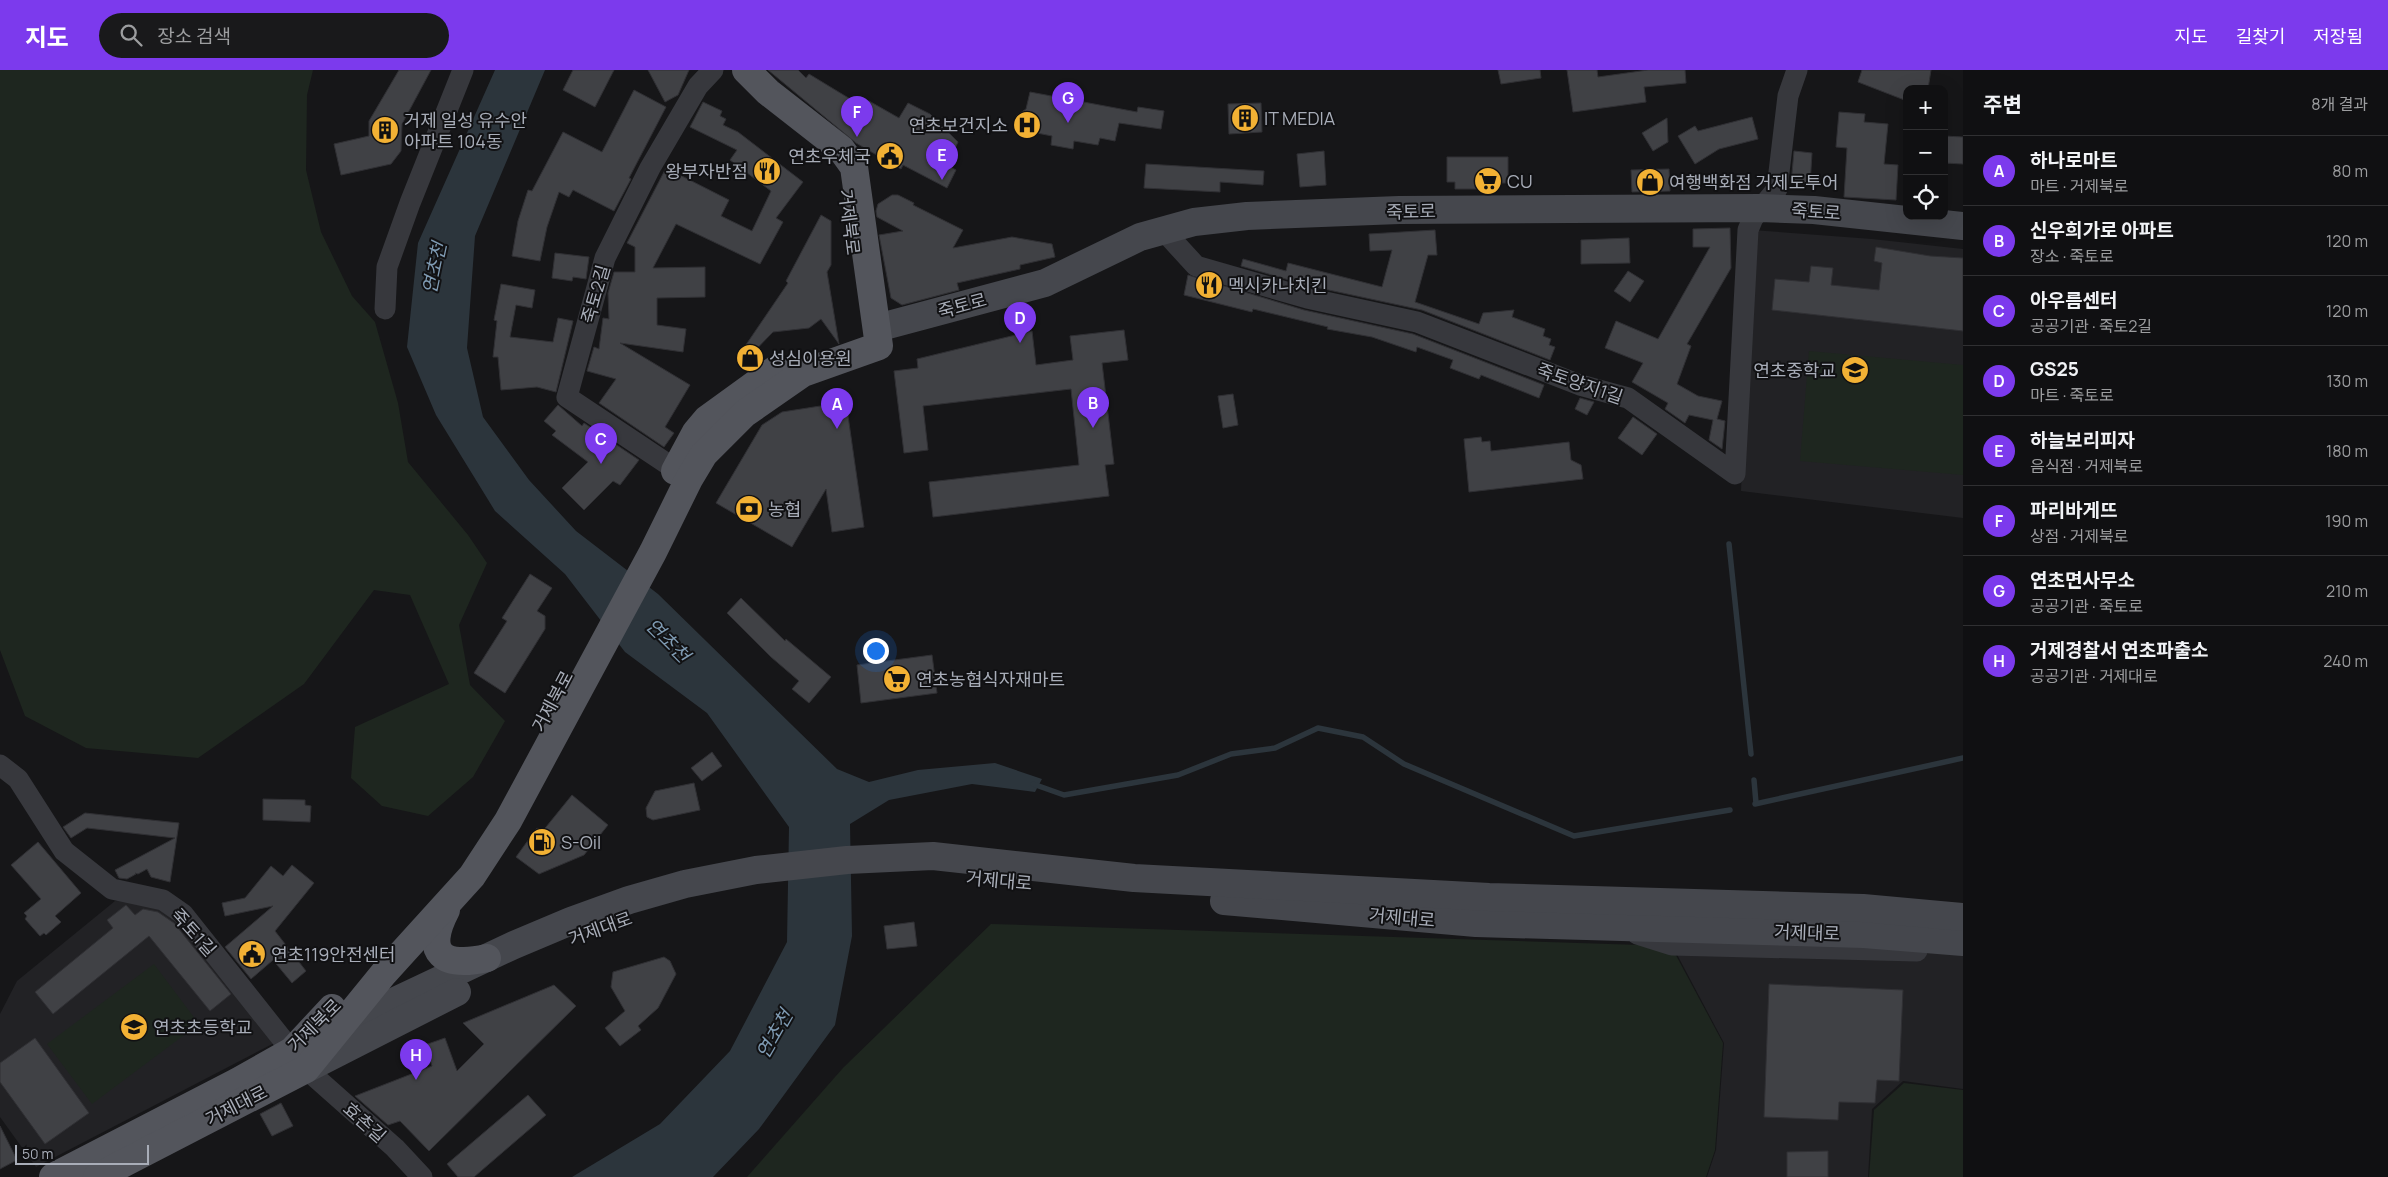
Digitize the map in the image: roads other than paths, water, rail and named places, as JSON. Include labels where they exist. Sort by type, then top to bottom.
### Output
[{"type":"main road","name":"거제북로","points":[[731,70],[781,117],[839,166],[846,190],[871,339]]},
{"type":"main road","name":"거제북로","points":[[746,70],[768,92],[840,149],[854,167],[871,339]]},
{"type":"main road","name":"죽토로","points":[[871,339],[1045,283],[1140,237],[1168,237],[1194,222],[1247,216],[1407,210],[1858,214],[1963,233]]},
{"type":"main road","name":"거제북로","points":[[299,1060],[319,1024],[454,872],[494,810],[588,653],[646,546],[682,474],[696,432],[707,419],[728,402],[797,356],[871,339]]},
{"type":"main road","name":"거제북로","points":[[238,1082],[299,1060],[337,1029],[384,972],[472,876],[508,820],[588,653]]},
{"type":"main road","name":"거제대로","points":[[337,1029],[487,958],[571,921],[629,900],[685,884],[878,867],[933,856],[1134,878],[1489,897],[1863,908],[1963,917]]},
{"type":"main road","name":"거제대로","points":[[878,867],[936,874],[1476,923],[1864,934],[1963,942]]},
{"type":"main road","name":"거제대로","points":[[97,1177],[299,1060],[521,959],[576,936],[756,878]]},
{"type":"main road","points":[[450,901],[439,929],[438,949],[447,958],[455,962],[466,963],[487,958]]},
{"type":"main road","name":"거제대로","points":[[53,1177],[238,1082]]},
{"type":"street","points":[[384,309],[387,267],[410,203],[463,70]]},
{"type":"street","name":"죽토2길","points":[[682,474],[567,397],[605,258],[650,168],[698,86],[713,70]]},
{"type":"street","points":[[1757,213],[1777,189],[1788,96],[1797,70]]},
{"type":"street","name":"죽토양지1길","points":[[1168,237],[1196,266],[1307,298],[1417,322],[1580,385],[1628,398],[1735,474],[1748,230],[1757,213]]},
{"type":"street","name":"죽토1길","points":[[0,765],[18,779],[64,851],[71,857],[112,889],[163,900],[182,914],[299,1060]]},
{"type":"street","points":[[1610,926],[1672,945],[1963,952]]},
{"type":"street","name":"효촌길","points":[[299,1060],[395,1148],[422,1177]]},
{"type":"water","name":"연초천","points":[[495,70],[545,70],[475,236],[467,348],[483,417],[529,480],[576,531],[658,594],[837,769],[869,782],[918,770],[995,763],[1042,779],[1035,792],[972,784],[889,800],[850,824],[852,936],[835,1025],[759,1129],[713,1177],[572,1177],[660,1124],[730,1051],[787,942],[789,827],[707,713],[625,652],[565,574],[495,511],[436,415],[407,347],[418,243]]},
{"type":"waterway","points":[[1729,544],[1751,754]]},
{"type":"waterway","points":[[1033,784],[1064,795],[1178,775],[1231,754],[1275,748],[1318,728],[1363,737],[1404,764],[1574,836],[1730,810]]},
{"type":"waterway","points":[[1755,804],[1963,758]]},
{"type":"waterway","points":[[1754,780],[1756,803]]},
{"type":"place","name":"IT MEDIA","points":[[1245,118]]},
{"type":"place","name":"연초면사무소","points":[[1068,123]]},
{"type":"place","name":"연초보건지소","points":[[1027,125]]},
{"type":"place","name":"거제 일성 유수안 아파트 104동","points":[[385,130]]},
{"type":"place","name":"파리바게뜨","points":[[857,137]]},
{"type":"place","name":"연초우체국","points":[[890,156]]},
{"type":"place","name":"왕부자반점","points":[[767,171]]},
{"type":"place","name":"하늘보리피자","points":[[942,180]]},
{"type":"place","name":"CU","points":[[1488,181]]},
{"type":"place","name":"여행백화점 거제도투어","points":[[1650,182]]},
{"type":"place","name":"멕시카나치킨","points":[[1209,285]]},
{"type":"place","name":"GS25","points":[[1020,343]]},
{"type":"place","name":"성심이용원","points":[[750,358]]},
{"type":"place","name":"연초중학교","points":[[1855,370]]},
{"type":"place","name":"신우희가로 아파트","points":[[1093,428]]},
{"type":"place","name":"하나로마트","points":[[837,429]]},
{"type":"place","name":"아우름센터","points":[[601,464]]},
{"type":"place","name":"농협","points":[[749,509]]},
{"type":"place","name":"연초농협식자재마트","points":[[897,679]]},
{"type":"place","name":"S-Oil","points":[[542,842]]},
{"type":"place","name":"연초119안전센터","points":[[252,954]]},
{"type":"place","name":"연초초등학교","points":[[134,1027]]},
{"type":"place","name":"거제경찰서 연초파출소","points":[[416,1080]]}]
